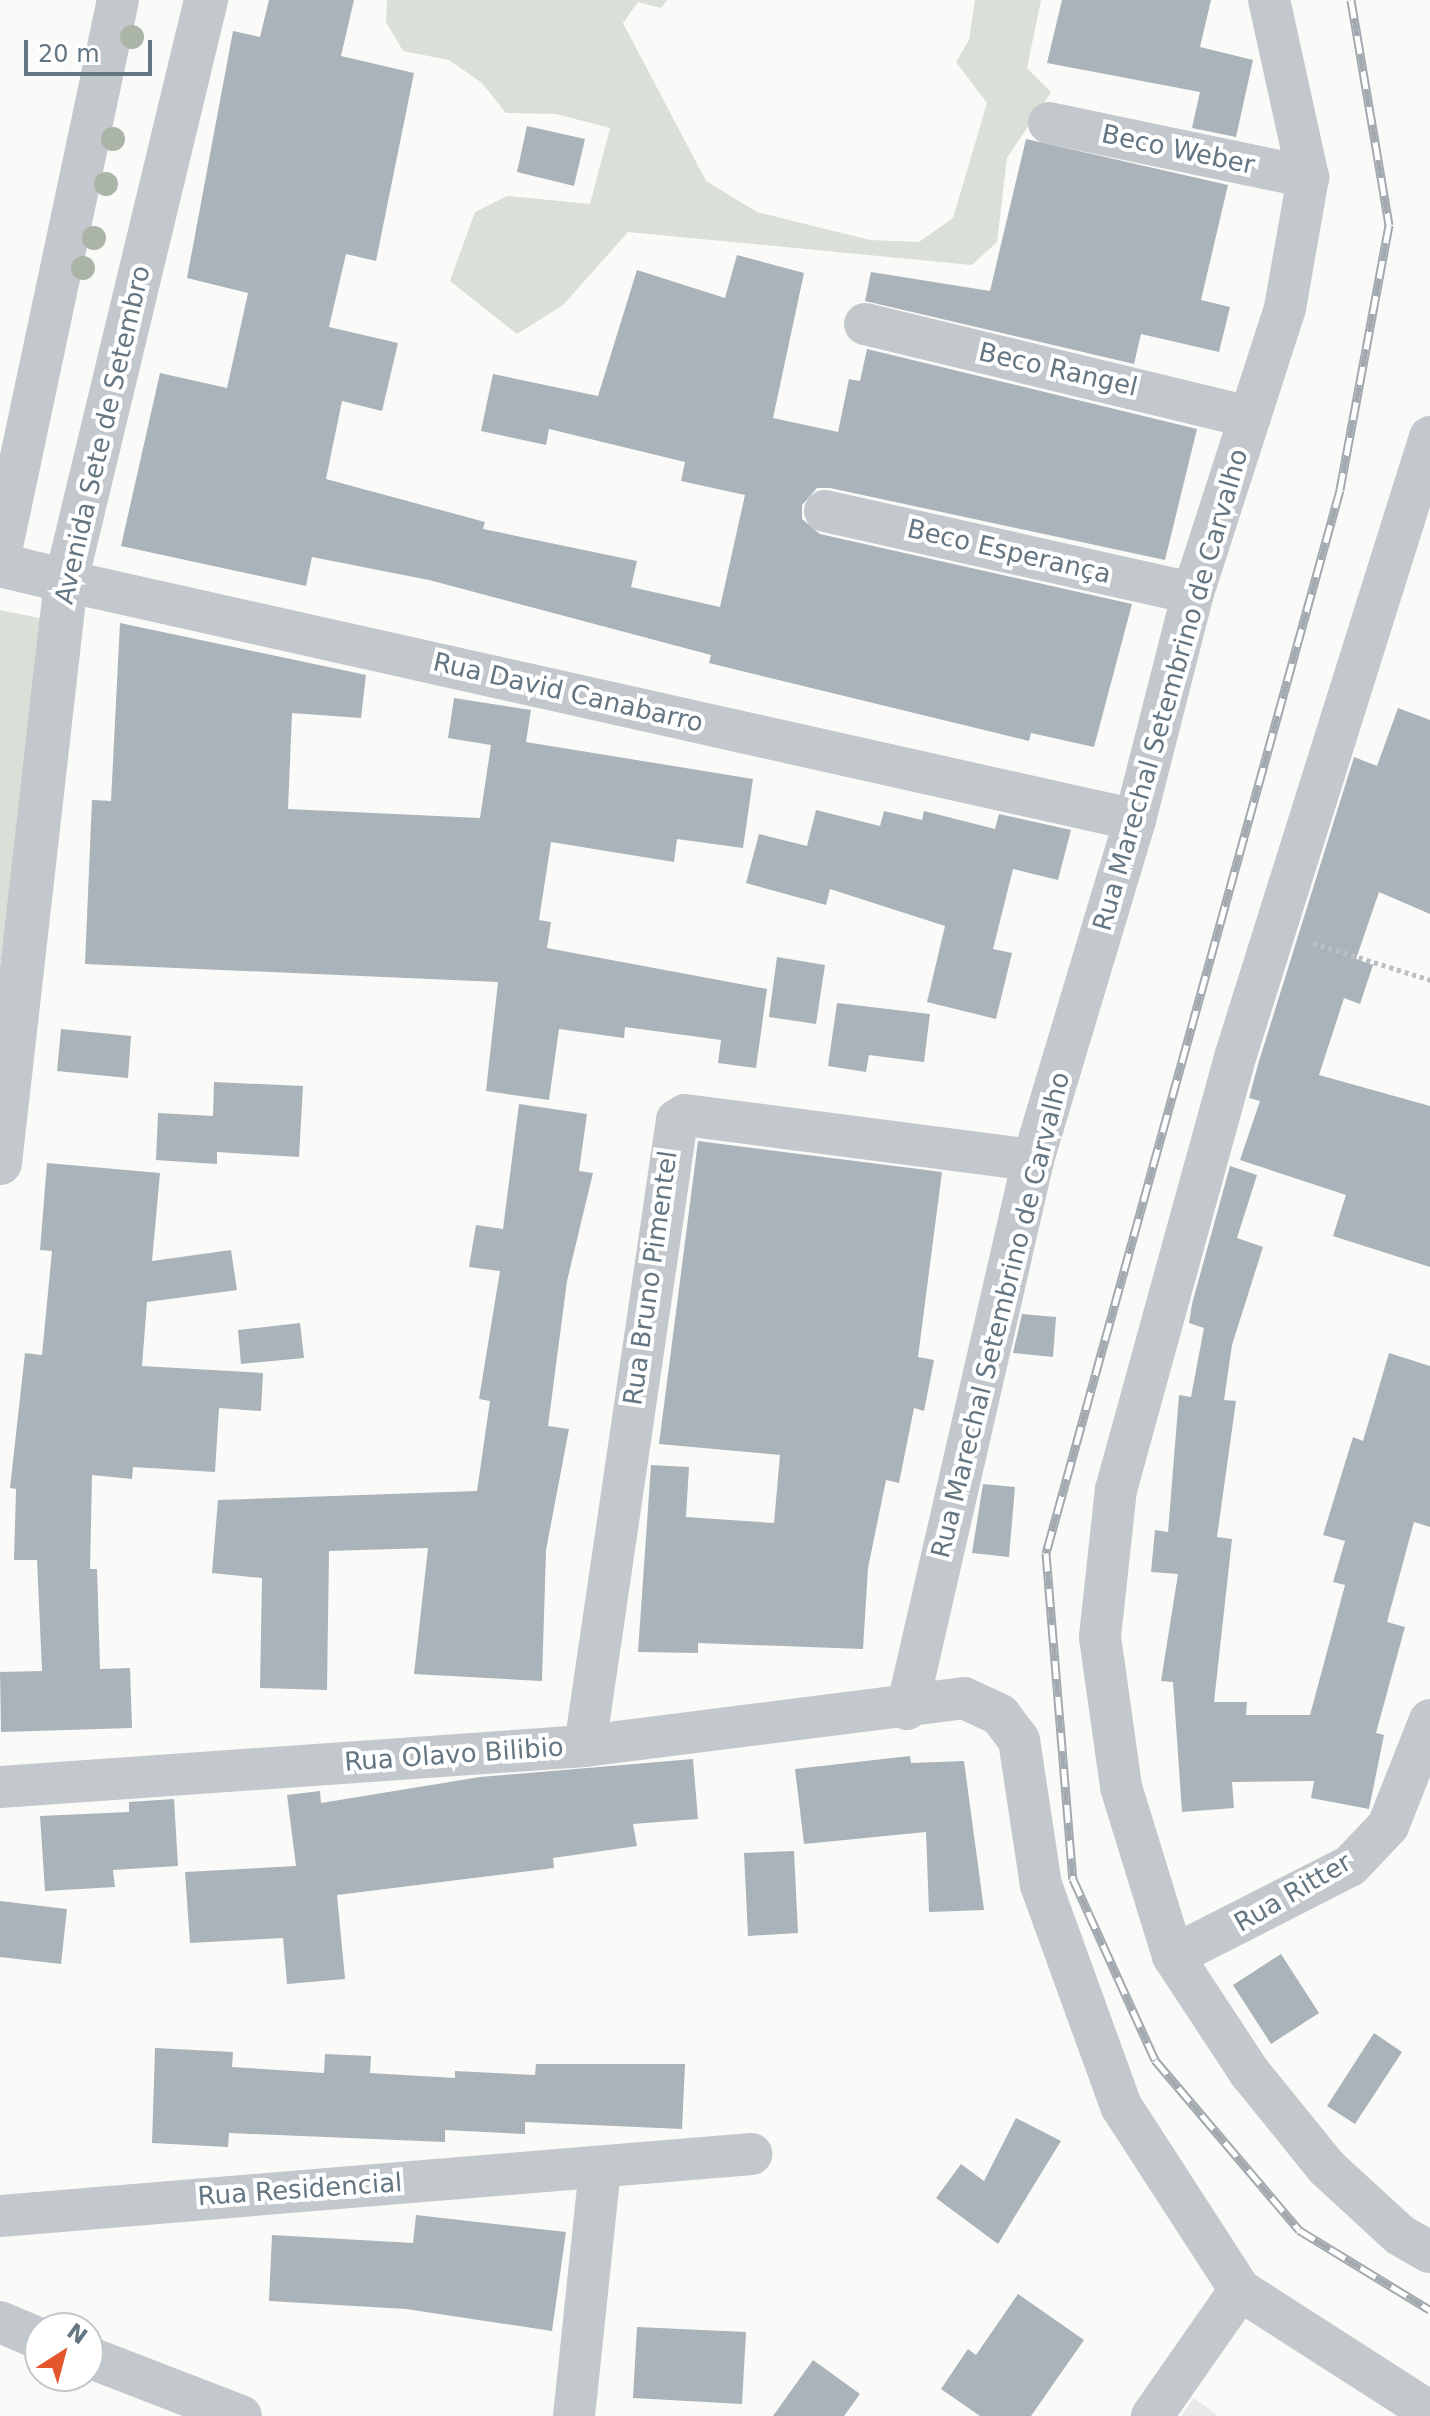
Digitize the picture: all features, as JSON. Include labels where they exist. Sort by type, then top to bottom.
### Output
[{"type":"street","points":[[0,556],[118,0]]},
{"type":"street","name":"Avenida Sete de Setembro","points":[[0,1163],[66,581],[206,0]]},
{"type":"street","name":"Rua Marechal Setembrino de Carvalho","points":[[907,1709],[1033,1160],[1135,820],[1193,593],[1285,308],[1308,177],[1269,0]]},
{"type":"street","name":"Beco Weber","points":[[1049,123],[1308,177]]},
{"type":"street","name":"Beco Rangel","points":[[865,324],[1250,417]]},
{"type":"street","points":[[1430,437],[1274,930],[1116,1489],[1100,1637],[1121,1787],[1173,1956],[1250,2073],[1326,2167],[1400,2235],[1430,2252]]},
{"type":"street","name":"Beco Esperança","points":[[825,511],[1193,593]]},
{"type":"street","name":"Rua David Canabarro","points":[[0,565],[1135,820]]},
{"type":"street","name":"Rua Bruno Pimentel","points":[[585,1746],[677,1120],[685,1115],[1033,1160]]},
{"type":"street","points":[[907,1709],[964,1698],[1000,1715],[1019,1740],[1041,1885],[1121,2106],[1240,2290],[1430,2412]]},
{"type":"street","name":"Rua Olavo Bilibio","points":[[0,1787],[585,1746],[907,1709]]},
{"type":"street","name":"Rua Ritter","points":[[1173,1956],[1350,1866],[1388,1826],[1430,1720]]},
{"type":"street","name":"Rua Residencial","points":[[0,2216],[751,2154]]},
{"type":"street","points":[[574,2416],[600,2167]]},
{"type":"street","points":[[1152,2416],[1240,2290]]},
{"type":"street","points":[[0,2322],[24,2332]]},
{"type":"street","points":[[104,2363],[241,2416]]},
{"type":"path","points":[[1274,930],[1430,980]]},
{"type":"shaded area","points":[[387,0],[667,0],[661,8],[638,2],[623,23],[706,181],[757,212],[870,240],[919,242],[953,218],[987,103],[956,62],[969,40],[975,0],[1041,0],[1027,68],[1051,92],[1007,158],[997,242],[972,265],[628,232],[563,305],[517,334],[450,281],[475,212],[507,196],[590,204],[610,128],[556,114],[506,113],[482,83],[449,60],[403,51],[386,22]]},
{"type":"shaded area","points":[[0,610],[44,619],[0,967]]},
{"type":"shaded area","points":[[1194,2398],[1218,2416],[1181,2416]]},
{"type":"building","points":[[269,0],[354,0],[341,56],[414,73],[376,261],[346,254],[329,327],[398,343],[382,411],[342,401],[326,479],[485,522],[483,529],[637,561],[631,587],[720,607],[745,495],[681,481],[685,462],[549,429],[546,445],[481,431],[493,374],[598,396],[637,270],[725,298],[737,255],[804,273],[773,418],[838,432],[849,379],[860,381],[867,349],[1197,429],[1165,560],[830,488],[817,488],[802,505],[802,519],[820,534],[1132,604],[1094,747],[1031,733],[1029,741],[709,663],[711,655],[429,580],[312,557],[306,586],[121,546],[160,373],[227,388],[248,293],[187,278],[233,31],[260,37]]},
{"type":"building","points":[[1062,0],[1211,0],[1200,47],[1253,60],[1236,137],[1192,128],[1200,92],[1047,63]]},
{"type":"building","points":[[527,126],[585,139],[574,186],[517,172]]},
{"type":"building","points":[[1026,139],[1228,185],[1201,300],[1230,307],[1219,352],[1141,334],[1134,364],[865,301],[871,272],[990,291]]},
{"type":"building","points":[[120,623],[366,675],[361,718],[292,713],[288,809],[480,818],[491,745],[448,738],[454,698],[531,710],[526,742],[753,779],[743,848],[677,839],[674,862],[551,842],[539,920],[551,922],[547,948],[767,989],[756,1068],[718,1063],[721,1040],[625,1027],[624,1038],[559,1029],[549,1100],[486,1091],[498,982],[85,964],[92,800],[111,801]]},
{"type":"building","points":[[1398,708],[1430,720],[1430,914],[1379,892],[1356,959],[1373,965],[1360,1004],[1344,998],[1319,1075],[1430,1106],[1430,1267],[1333,1236],[1346,1195],[1240,1160],[1260,1101],[1249,1098],[1259,1061],[1354,757],[1377,766]]},
{"type":"building","points":[[816,810],[880,826],[884,811],[922,820],[924,811],[995,829],[999,814],[1071,830],[1058,880],[1013,869],[993,949],[1012,953],[996,1019],[927,1002],[945,926],[830,889],[826,905],[746,883],[759,834],[807,846]]},
{"type":"building","points":[[777,957],[825,965],[816,1024],[769,1017]]},
{"type":"building","points":[[837,1003],[930,1014],[924,1062],[869,1055],[866,1072],[828,1066]]},
{"type":"building","points":[[61,1029],[131,1036],[128,1078],[57,1071]]},
{"type":"building","points":[[214,1082],[303,1086],[299,1157],[217,1152],[217,1164],[156,1160],[158,1113],[213,1116]]},
{"type":"building","points":[[519,1104],[587,1114],[579,1171],[593,1173],[567,1281],[548,1426],[569,1429],[546,1550],[542,1681],[414,1674],[428,1548],[329,1551],[327,1690],[260,1688],[262,1578],[212,1573],[218,1500],[477,1491],[490,1401],[479,1399],[500,1271],[469,1267],[476,1225],[503,1229]]},
{"type":"building","points":[[698,1141],[942,1172],[918,1357],[934,1360],[924,1411],[914,1408],[899,1483],[886,1480],[868,1568],[863,1649],[698,1643],[698,1653],[638,1652],[651,1465],[689,1467],[686,1517],[774,1523],[780,1455],[659,1444]]},
{"type":"building","points":[[47,1163],[160,1173],[152,1261],[231,1250],[237,1290],[147,1302],[142,1366],[263,1373],[261,1411],[219,1408],[215,1472],[133,1467],[132,1479],[92,1475],[90,1569],[97,1569],[100,1669],[130,1668],[132,1728],[1,1732],[0,1672],[42,1671],[37,1560],[14,1560],[16,1489],[10,1488],[25,1353],[42,1355],[52,1251],[40,1250]]},
{"type":"building","points":[[1230,1166],[1257,1175],[1237,1238],[1263,1247],[1232,1345],[1224,1400],[1236,1401],[1217,1537],[1232,1539],[1214,1702],[1247,1702],[1246,1715],[1310,1715],[1345,1585],[1333,1582],[1345,1541],[1323,1535],[1353,1437],[1363,1441],[1389,1353],[1430,1366],[1430,1527],[1414,1522],[1387,1622],[1405,1627],[1376,1733],[1384,1735],[1369,1809],[1311,1798],[1314,1781],[1232,1782],[1234,1808],[1182,1812],[1173,1682],[1161,1681],[1178,1574],[1151,1572],[1155,1530],[1168,1532],[1179,1395],[1191,1397],[1204,1328],[1189,1323],[1192,1304]]},
{"type":"building","points":[[1022,1314],[1056,1317],[1053,1357],[1013,1353]]},
{"type":"building","points":[[300,1323],[304,1358],[241,1364],[238,1330]]},
{"type":"building","points":[[983,1484],[1015,1487],[1009,1557],[972,1553]]},
{"type":"building","points":[[910,1756],[911,1763],[964,1761],[984,1910],[929,1912],[926,1832],[804,1844],[795,1769]]},
{"type":"building","points":[[693,1759],[698,1819],[633,1824],[637,1846],[553,1858],[554,1868],[337,1895],[345,1979],[287,1984],[283,1938],[190,1943],[185,1872],[296,1866],[287,1795],[320,1791],[321,1803],[480,1777]]},
{"type":"building","points":[[174,1799],[178,1866],[113,1870],[115,1887],[45,1891],[40,1816],[129,1812],[129,1802]]},
{"type":"building","points":[[794,1851],[798,1933],[748,1936],[744,1853]]},
{"type":"building","points":[[0,1901],[67,1909],[61,1964],[0,1957]]},
{"type":"building","points":[[1281,1954],[1319,2013],[1271,2044],[1233,1985]]},
{"type":"building","points":[[1374,2033],[1402,2052],[1355,2124],[1327,2106]]},
{"type":"building","points":[[155,2048],[233,2052],[232,2067],[324,2073],[325,2054],[371,2056],[370,2073],[455,2078],[455,2071],[535,2075],[536,2064],[685,2064],[682,2129],[525,2122],[525,2134],[445,2130],[445,2142],[229,2133],[228,2147],[152,2143]]},
{"type":"building","points":[[1016,2118],[1061,2141],[998,2244],[936,2198],[961,2164],[984,2181]]},
{"type":"building","points":[[416,2215],[566,2232],[552,2331],[406,2309],[269,2301],[272,2235],[413,2243]]},
{"type":"building","points":[[1018,2294],[1084,2340],[1031,2416],[980,2416],[941,2389],[968,2349],[976,2355]]},
{"type":"building","points":[[637,2327],[746,2332],[742,2404],[633,2398]]},
{"type":"building","points":[[813,2360],[860,2394],[844,2416],[773,2416]]},
{"type":"railway","points":[[1351,0],[1389,225],[1340,490],[1046,1553],[1073,1879],[1155,2060],[1299,2230],[1430,2310]]}]
